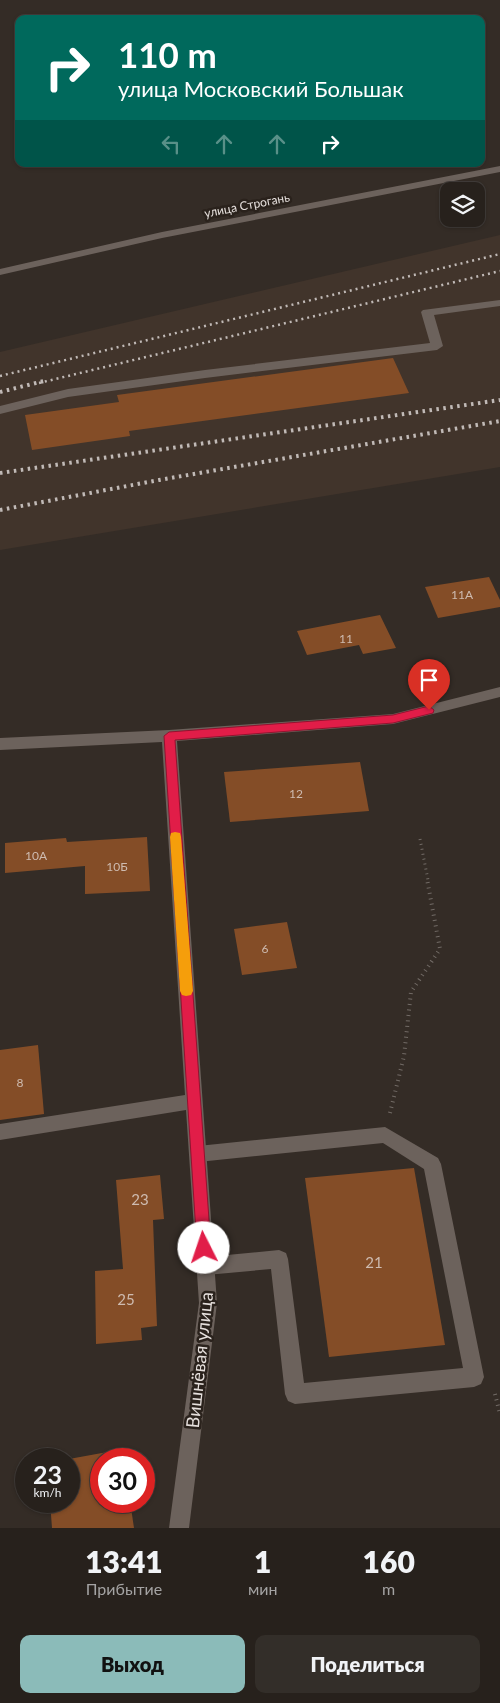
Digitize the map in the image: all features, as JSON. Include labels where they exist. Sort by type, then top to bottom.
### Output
[{"type":"street","name":"улица Строгань","points":[[0,272],[162,235],[500,169]]},
{"type":"street","points":[[0,410],[68,393],[437,346],[427,312],[500,303]]},
{"type":"street","points":[[0,744],[169,736],[393,719],[500,692]]},
{"type":"street","name":"Вишнёвая улица","points":[[169,736],[208,1303],[179,1528]]},
{"type":"street","points":[[0,1132],[194,1101]]},
{"type":"street","points":[[198,1154],[385,1135],[432,1164],[474,1377],[295,1394],[279,1259],[206,1266]]},
{"type":"path","points":[[385,1135],[404,1056],[411,992],[440,949],[420,839]]},
{"type":"shaded area","points":[[500,235],[500,467],[0,550],[0,352]]},
{"type":"building","points":[[393,358],[409,393],[129,431],[130,436],[32,450],[25,415],[119,402],[117,395]]},
{"type":"building","points":[[489,577],[500,600],[500,607],[438,618],[425,587]]},
{"type":"building","points":[[380,615],[396,648],[363,654],[359,645],[307,655],[297,631]]},
{"type":"building","points":[[360,762],[369,811],[230,822],[224,772]]},
{"type":"building","points":[[147,837],[150,891],[85,894],[85,866],[5,873],[5,843],[66,838],[67,842]]},
{"type":"building","points":[[287,922],[297,968],[242,975],[234,929]]},
{"type":"building","points":[[38,1045],[44,1114],[0,1120],[0,1050]]},
{"type":"building","points":[[414,1168],[445,1345],[329,1357],[305,1178]]},
{"type":"building","points":[[160,1175],[164,1219],[153,1220],[157,1326],[141,1328],[142,1340],[96,1344],[95,1271],[123,1269],[116,1180]]},
{"type":"building","points":[[90,1455],[90,1513],[132,1513],[134,1528],[52,1528],[51,1513],[80,1513],[80,1457]]},
{"type":"railway","points":[[0,376],[500,254]]},
{"type":"railway","points":[[39,383],[500,271]]},
{"type":"railway","points":[[0,392],[44,381]]},
{"type":"railway","points":[[0,473],[500,400]]},
{"type":"railway","points":[[0,510],[159,480],[500,421]]},
{"type":"slow traffic","points":[[175,837],[186,991]]},
{"type":"route","points":[[204,1248],[169,736],[393,719],[429,710]]}]
